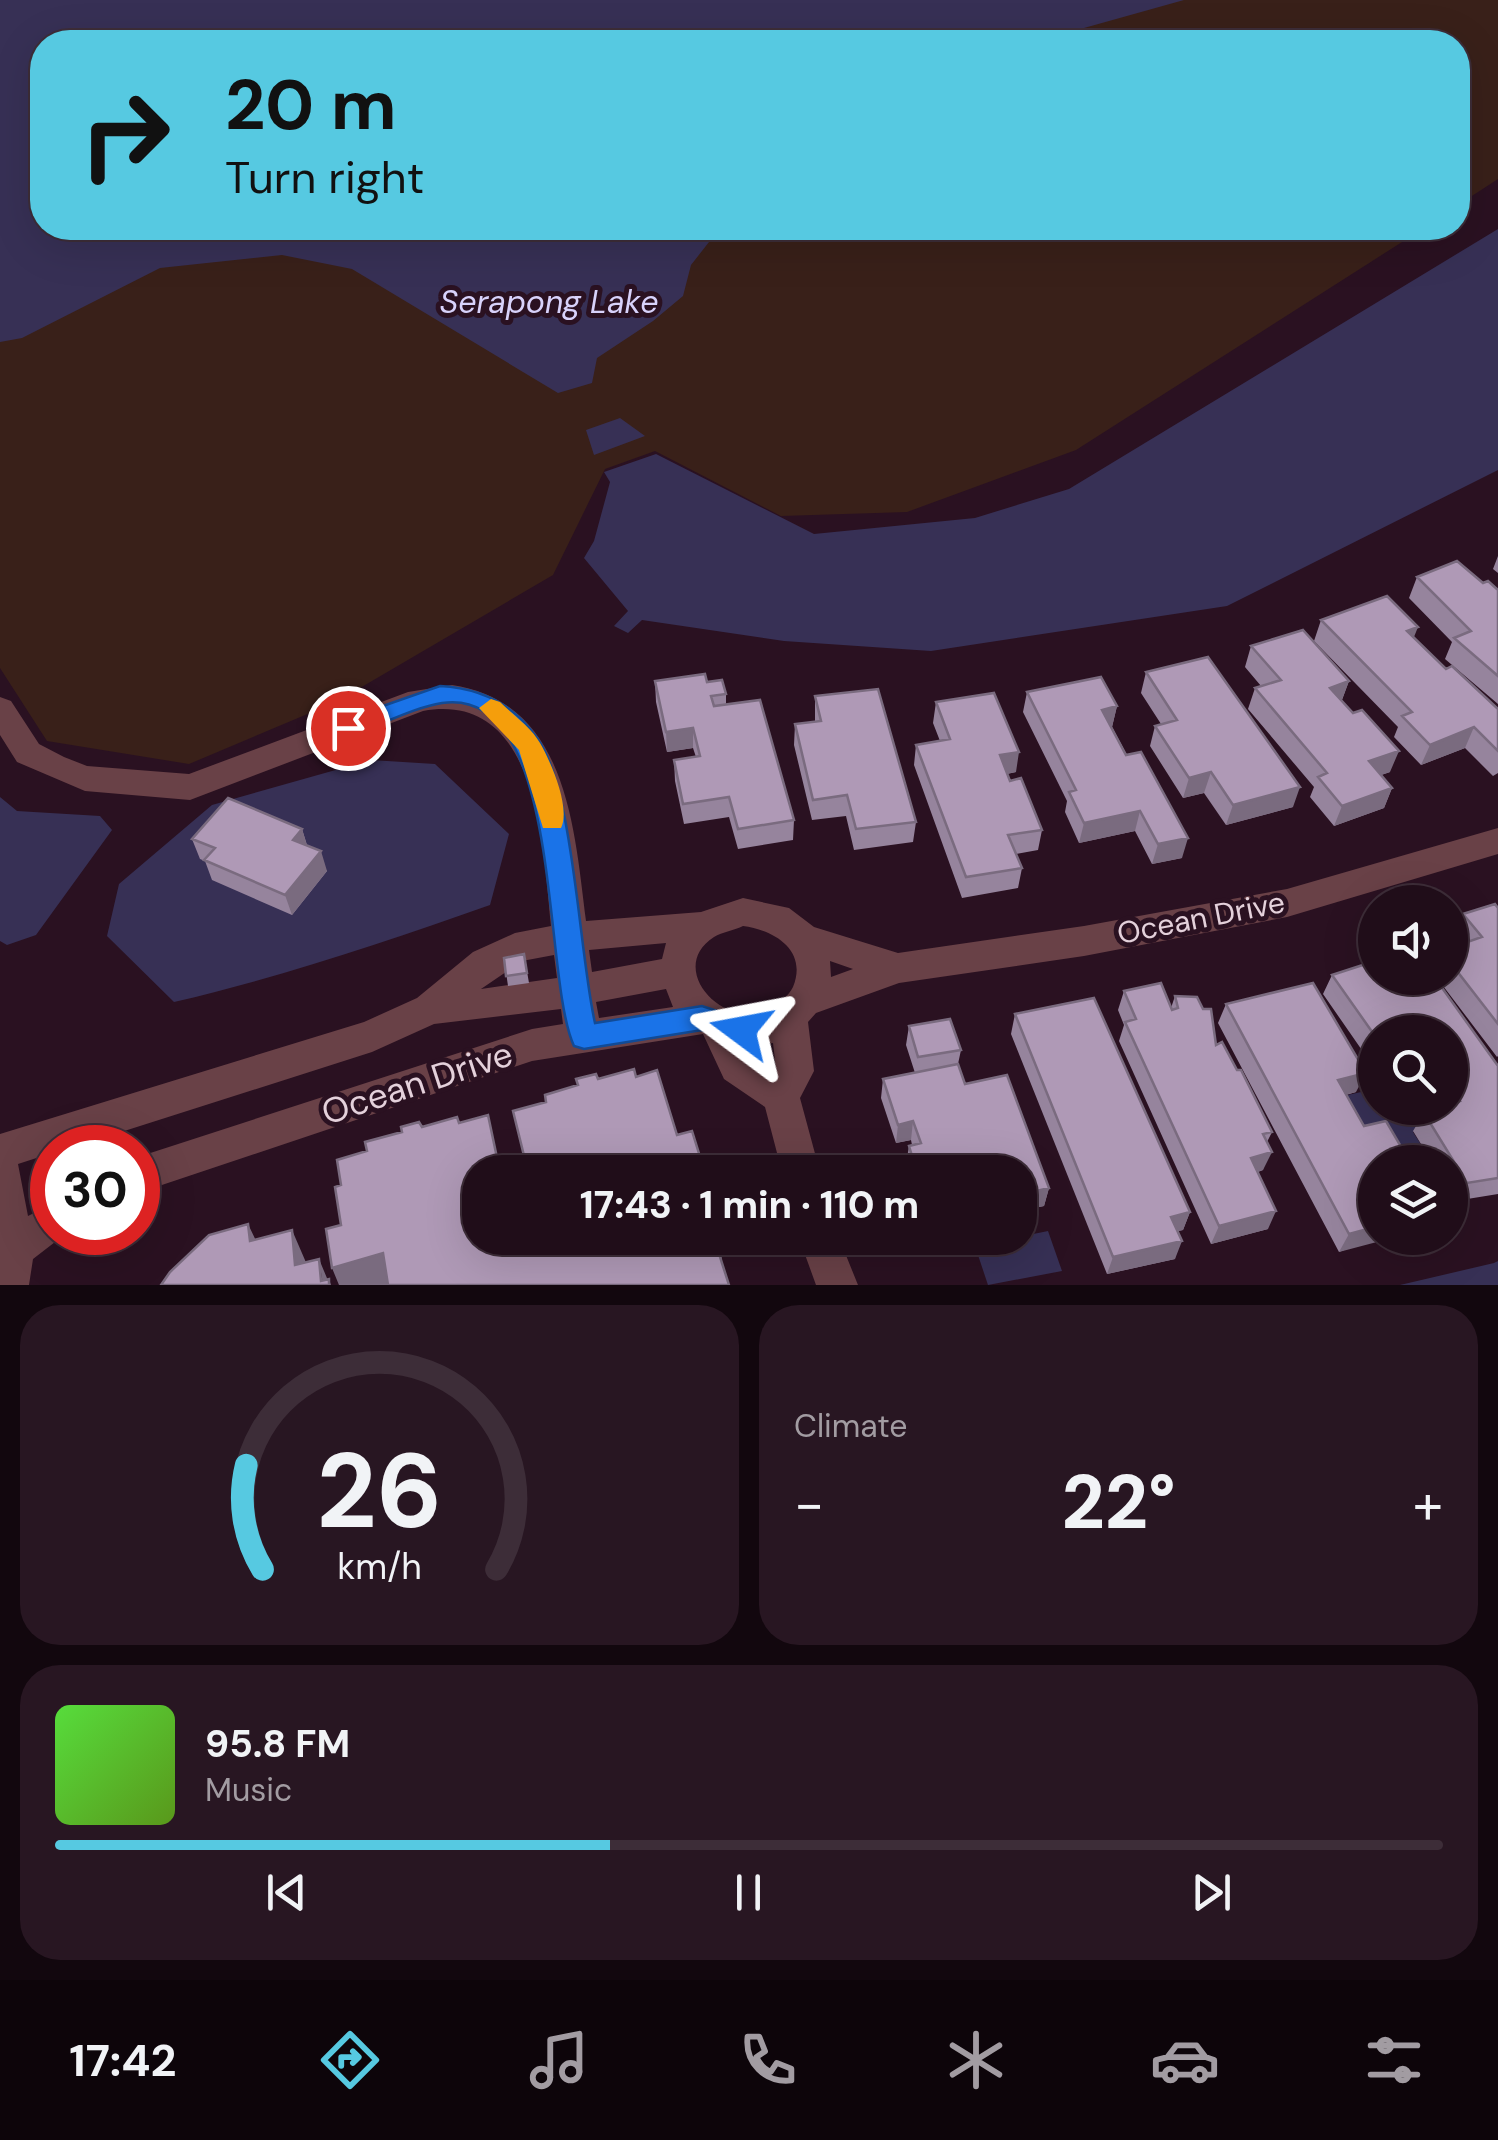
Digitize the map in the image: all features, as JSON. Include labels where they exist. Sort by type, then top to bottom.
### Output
[{"type":"street","points":[[0,709],[28,752],[53,766],[85,778],[190,788],[419,700],[459,696],[485,704],[503,716],[529,745],[548,797],[584,1037]]},
{"type":"street","name":"Ocean Drive","points":[[798,1009],[898,968],[1084,940],[1287,902],[1498,842]]},
{"type":"street","points":[[781,1097],[795,1071],[798,1009],[814,980],[813,958],[804,938],[787,924],[766,915],[742,912],[720,916],[699,926],[684,942],[676,972],[686,1002],[710,1021],[737,1067],[781,1097],[796,1155]]},
{"type":"street","name":"Ocean Drive","points":[[0,1152],[372,1036],[430,1009],[486,962],[514,948],[568,937],[699,926]]},
{"type":"street","name":"Ocean Drive","points":[[804,938],[898,968]]},
{"type":"street","name":"Ocean Drive","points":[[430,1009],[519,1000],[676,972]]},
{"type":"street","points":[[710,1021],[741,1030],[767,1028],[798,1009]]},
{"type":"street","name":"Ocean Drive","points":[[160,1168],[532,1045],[710,1021]]},
{"type":"street","points":[[0,1167],[11,1266]]},
{"type":"street","points":[[11,1266],[30,1246]]},
{"type":"street","points":[[825,1255],[837,1285]]},
{"type":"shaded area","points":[[0,0],[1498,0],[1498,179],[1470,197],[1470,30],[30,30],[30,240],[1405,240],[1076,450],[907,512],[781,516],[655,451],[605,469],[553,575],[336,702],[189,764],[47,741],[0,668]]},
{"type":"water","name":"Serapong Lake","points":[[0,0],[1184,0],[1077,30],[30,30],[30,240],[711,240],[691,265],[683,296],[597,358],[592,383],[558,393],[352,269],[282,255],[160,268],[22,338],[0,342]]},
{"type":"water","points":[[1498,229],[1498,470],[1227,606],[931,651],[784,641],[642,620],[628,633],[614,626],[628,611],[584,558],[594,541],[610,482],[604,472],[656,454],[814,534],[975,518],[1069,489]]},
{"type":"water","points":[[620,418],[645,436],[594,455],[586,430]]},
{"type":"water","points":[[371,760],[435,764],[509,834],[490,905],[333,958],[174,1002],[107,936],[119,884],[212,805]]},
{"type":"water","points":[[0,797],[17,811],[100,816],[112,830],[36,935],[7,945],[0,941]]},
{"type":"water","points":[[1358,1093],[1358,1125],[1434,1125],[1413,1132],[1421,1145],[1372,1145],[1329,1099]]},
{"type":"water","points":[[1048,1231],[1062,1271],[988,1285],[978,1255],[1037,1255],[1037,1233]]},
{"type":"water","points":[[1498,1261],[1498,1285],[1400,1285],[1494,1263]]},
{"type":"building","points":[[1457,561],[1498,590],[1498,676],[1454,638],[1471,631],[1417,577]]},
{"type":"building","points":[[1387,596],[1418,627],[1407,631],[1446,669],[1452,666],[1498,709],[1498,751],[1474,727],[1430,745],[1402,716],[1412,712],[1321,620]]},
{"type":"building","points":[[1303,630],[1349,681],[1330,688],[1353,713],[1362,710],[1399,751],[1369,761],[1392,788],[1342,806],[1318,777],[1327,773],[1255,688],[1281,680],[1251,646]]},
{"type":"building","points":[[1208,657],[1300,787],[1233,805],[1211,772],[1189,778],[1155,726],[1177,720],[1146,672]]},
{"type":"building","points":[[705,674],[707,682],[722,680],[726,694],[711,696],[714,706],[760,700],[794,820],[738,829],[729,797],[683,804],[674,760],[700,756],[693,728],[666,732],[655,681]]},
{"type":"building","points":[[1101,677],[1117,706],[1102,710],[1126,755],[1141,752],[1188,838],[1158,844],[1140,811],[1084,823],[1069,792],[1076,790],[1027,692]]},
{"type":"building","points":[[878,689],[916,822],[856,829],[847,795],[813,800],[795,724],[821,721],[815,696]]},
{"type":"building","points":[[994,693],[1019,752],[1000,755],[1010,781],[1021,778],[1042,830],[1008,835],[1022,868],[966,877],[916,745],[950,739],[936,702]]},
{"type":"building","points":[[228,798],[302,829],[293,840],[321,851],[285,895],[204,860],[215,848],[192,839]]},
{"type":"building","points":[[1495,904],[1498,908],[1498,1024],[1468,985],[1468,942],[1482,937],[1468,920],[1468,912]]},
{"type":"building","points":[[524,954],[527,973],[506,976],[504,958]]},
{"type":"building","points":[[1358,967],[1358,995],[1447,995],[1461,1015],[1360,1015],[1332,975]]},
{"type":"building","points":[[1161,983],[1172,1010],[1178,1008],[1175,996],[1197,997],[1203,1009],[1211,1009],[1216,1045],[1222,1042],[1237,1070],[1241,1070],[1272,1132],[1263,1134],[1272,1152],[1251,1158],[1276,1211],[1219,1226],[1125,1022],[1136,1019],[1124,991]]},
{"type":"building","points":[[1313,983],[1358,1059],[1358,1075],[1338,1080],[1358,1115],[1358,1125],[1388,1125],[1400,1145],[1358,1145],[1358,1232],[1349,1234],[1226,1004]]},
{"type":"building","points":[[1094,998],[1190,1212],[1171,1217],[1182,1241],[1113,1257],[1015,1014]]},
{"type":"building","points":[[950,1019],[961,1050],[918,1057],[909,1026]]},
{"type":"building","points":[[1468,1024],[1498,1066],[1498,1178],[1468,1183],[1468,1145],[1444,1145],[1431,1125],[1468,1125]]},
{"type":"building","points":[[958,1064],[965,1084],[1007,1075],[1037,1155],[912,1155],[909,1146],[921,1143],[913,1121],[898,1125],[883,1079]]},
{"type":"building","points":[[634,1069],[636,1077],[657,1070],[677,1135],[692,1131],[699,1155],[524,1155],[513,1111],[546,1102],[545,1095],[578,1085],[576,1079],[596,1074],[598,1079]]},
{"type":"building","points":[[488,1115],[496,1155],[462,1155],[462,1255],[719,1255],[729,1285],[388,1285],[383,1253],[332,1268],[326,1229],[341,1225],[335,1187],[341,1185],[337,1160],[367,1151],[365,1142],[402,1132],[401,1127],[419,1122],[422,1127],[457,1117],[459,1123]]},
{"type":"building","points":[[1037,1156],[1049,1188],[1037,1191]]},
{"type":"building","points":[[248,1224],[250,1241],[292,1230],[295,1265],[319,1259],[321,1281],[329,1279],[329,1285],[161,1285],[209,1235]]},
{"type":"slow traffic","points":[[491,708],[529,745],[548,797],[552,821]]},
{"type":"route","points":[[348,728],[440,695],[485,704],[503,716],[529,745],[548,797],[584,1037],[702,1018],[741,1030]]}]
